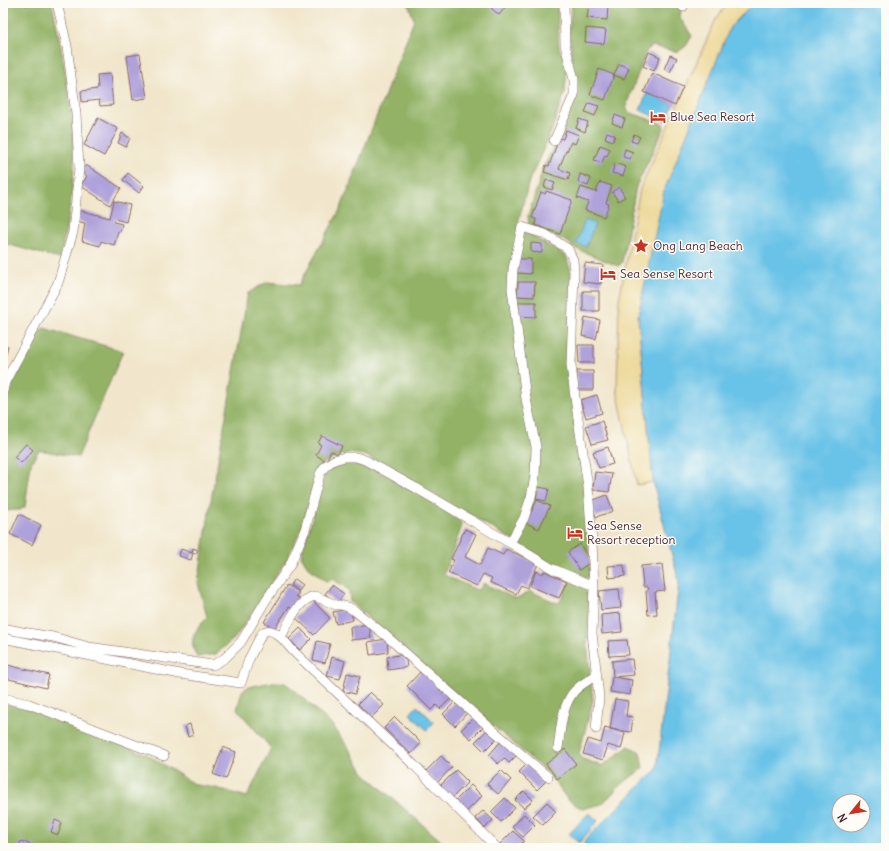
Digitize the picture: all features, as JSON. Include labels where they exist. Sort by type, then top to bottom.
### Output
[{"type":"street","points":[[3,391],[5,382],[58,283],[73,232],[79,168],[76,114],[67,46],[56,3]]},
{"type":"street","points":[[554,141],[574,95],[574,79],[565,45],[564,3]]},
{"type":"street","points":[[510,543],[524,518],[531,497],[535,476],[536,447],[526,399],[512,290],[513,269],[522,227],[545,234],[568,249],[574,272],[571,364],[588,486],[592,542],[594,586],[592,633],[599,697],[596,729]]},
{"type":"street","points":[[3,628],[53,637],[89,646],[213,665],[224,658],[241,642],[290,564],[305,530],[322,470],[334,460],[356,457],[366,460],[416,488],[562,574],[594,586]]},
{"type":"street","points":[[281,637],[300,606],[312,597],[315,596],[336,605],[348,607],[384,634],[487,726],[548,776]]},
{"type":"street","points":[[3,638],[180,674],[241,683],[249,659],[263,631],[272,631],[281,637],[293,651],[403,754],[497,848]]},
{"type":"street","points":[[558,748],[563,712],[567,702],[577,689],[596,675]]},
{"type":"street","points":[[3,698],[29,704],[164,756]]},
{"type":"green space","points":[[3,3],[52,3],[69,95],[74,151],[72,192],[60,259],[3,243]]},
{"type":"green space","points":[[408,3],[557,3],[559,48],[567,63],[565,92],[551,132],[529,181],[517,227],[566,256],[571,271],[570,331],[585,486],[590,576],[584,579],[566,573],[506,536],[367,456],[360,454],[342,455],[319,466],[302,527],[287,559],[235,638],[216,654],[197,657],[193,645],[194,636],[207,617],[198,583],[212,494],[248,293],[267,282],[299,285],[341,208],[414,20]]},
{"type":"green space","points":[[572,3],[682,3],[680,18],[692,36],[686,46],[678,52],[652,46],[647,50],[626,106],[628,112],[663,124],[664,128],[636,187],[622,263],[618,266],[572,247],[570,243],[529,225],[528,216],[544,166],[565,123],[575,83],[569,32]]},
{"type":"green space","points":[[44,328],[123,351],[78,457],[39,450],[31,463],[25,507],[20,510],[3,511],[3,415],[8,388],[35,333]]},
{"type":"green space","points":[[354,461],[396,480],[460,521],[462,526],[444,574],[446,576],[477,590],[480,589],[483,583],[514,598],[519,598],[530,591],[557,603],[560,602],[568,583],[573,582],[588,587],[590,594],[587,642],[593,700],[579,754],[581,758],[602,766],[629,746],[640,752],[643,768],[622,784],[602,804],[582,809],[567,799],[550,775],[350,602],[349,590],[333,579],[327,582],[308,567],[301,556],[325,475],[337,463]]},
{"type":"green space","points":[[272,682],[285,683],[297,692],[333,726],[364,773],[449,848],[9,848],[7,841],[3,839],[3,703],[26,708],[148,755],[196,785],[216,788],[247,797],[271,748],[237,709],[242,691],[248,687]]},
{"type":"sand","name":"Ong Lang Beach","points":[[728,3],[754,3],[730,27],[638,316],[653,482],[637,485],[617,390],[619,300],[640,189],[716,19]]},
{"type":"water","points":[[754,3],[886,3],[886,848],[582,848],[586,839],[657,769],[679,582],[653,482],[638,316],[664,191],[730,27]]},
{"type":"water","points":[[647,93],[673,105],[666,122],[640,110]]},
{"type":"water","points":[[585,220],[595,224],[586,247],[576,243]]},
{"type":"water","points":[[417,706],[434,722],[427,730],[410,714]]},
{"type":"water","points":[[589,813],[598,821],[579,843],[569,834]]},
{"type":"building","points":[[495,3],[505,3],[507,5],[499,15],[491,8]]},
{"type":"building","points":[[589,3],[608,5],[607,20],[587,18]]},
{"type":"building","points":[[586,28],[606,30],[604,44],[585,42]]},
{"type":"building","points":[[649,52],[660,57],[654,71],[643,66]]},
{"type":"building","points":[[140,54],[147,98],[133,100],[127,56]]},
{"type":"building","points":[[670,55],[677,58],[670,72],[664,69]]},
{"type":"building","points":[[619,64],[629,68],[624,79],[614,75]]},
{"type":"building","points":[[599,69],[614,75],[605,100],[590,95]]},
{"type":"building","points":[[652,73],[683,87],[675,106],[644,92]]},
{"type":"building","points":[[110,74],[113,105],[100,106],[99,100],[82,102],[81,91],[98,89],[97,75]]},
{"type":"building","points":[[589,103],[599,106],[595,116],[585,112]]},
{"type":"building","points":[[615,115],[625,119],[622,127],[612,123]]},
{"type":"building","points":[[98,118],[118,129],[104,156],[84,145]]},
{"type":"building","points":[[579,119],[588,122],[585,132],[576,128]]},
{"type":"building","points":[[566,130],[579,135],[575,144],[571,142],[559,169],[570,173],[568,180],[544,172],[546,165],[549,166],[559,138],[563,139]]},
{"type":"building","points":[[607,132],[615,135],[613,141],[605,138]]},
{"type":"building","points":[[122,133],[130,138],[126,147],[118,143]]},
{"type":"building","points":[[634,134],[640,137],[637,143],[631,141]]},
{"type":"building","points":[[600,145],[610,149],[607,156],[605,155],[602,163],[594,160]]},
{"type":"building","points":[[625,149],[633,152],[630,159],[623,157]]},
{"type":"building","points":[[615,163],[626,167],[623,176],[612,173]]},
{"type":"building","points":[[86,165],[121,188],[110,205],[81,186],[87,176],[81,172]]},
{"type":"building","points":[[128,173],[144,186],[139,193],[123,180]]},
{"type":"building","points":[[580,174],[591,178],[588,186],[578,182]]},
{"type":"building","points":[[546,180],[555,183],[552,190],[544,187]]},
{"type":"building","points":[[600,182],[612,186],[606,203],[609,204],[604,217],[585,210],[588,202],[577,198],[581,187],[596,192]]},
{"type":"building","points":[[619,187],[625,197],[618,201],[612,192]]},
{"type":"building","points":[[546,191],[572,200],[560,234],[535,225],[536,219],[532,218],[541,192],[545,194]]},
{"type":"building","points":[[114,201],[130,205],[126,222],[115,219],[114,222],[122,224],[120,232],[118,231],[114,245],[101,241],[100,246],[82,241],[85,223],[76,221],[78,210],[110,218]]},
{"type":"building","points":[[531,243],[542,244],[542,253],[531,252]]},
{"type":"building","points":[[518,259],[531,259],[531,274],[517,273]]},
{"type":"building","points":[[585,263],[603,265],[601,284],[583,282]]},
{"type":"building","points":[[518,282],[535,282],[534,297],[517,296]]},
{"type":"building","points":[[583,291],[599,291],[599,311],[583,311]]},
{"type":"building","points":[[519,302],[536,302],[536,317],[518,316]]},
{"type":"building","points":[[585,317],[600,320],[596,339],[582,336]]},
{"type":"building","points":[[3,345],[8,346],[4,362],[3,362]]},
{"type":"building","points":[[578,345],[594,345],[594,363],[579,363]]},
{"type":"building","points":[[577,371],[593,371],[593,390],[577,390]]},
{"type":"building","points":[[597,395],[602,413],[586,418],[580,400]]},
{"type":"building","points":[[602,421],[608,440],[592,444],[586,426]]},
{"type":"building","points":[[322,436],[342,446],[338,454],[331,451],[326,461],[316,455],[321,445],[318,443]]},
{"type":"building","points":[[26,444],[33,450],[21,463],[14,457]]},
{"type":"building","points":[[608,447],[613,464],[599,468],[593,452]]},
{"type":"building","points":[[595,472],[612,474],[609,492],[593,490]]},
{"type":"building","points":[[538,487],[549,489],[546,501],[536,499]]},
{"type":"building","points":[[607,495],[613,511],[596,517],[591,501]]},
{"type":"building","points":[[537,500],[550,506],[539,529],[526,523]]},
{"type":"building","points":[[19,514],[41,525],[32,545],[10,534]]},
{"type":"building","points":[[465,529],[476,534],[465,557],[480,565],[488,548],[503,555],[506,549],[538,564],[527,588],[521,585],[516,594],[490,582],[492,578],[483,574],[477,586],[448,573],[454,560],[451,559]]},
{"type":"building","points":[[580,544],[591,562],[579,570],[568,552]]},
{"type":"building","points":[[193,548],[198,550],[196,554],[193,553],[191,560],[179,556],[181,549],[192,553]]},
{"type":"building","points":[[662,564],[665,591],[655,592],[657,614],[648,615],[646,591],[648,590],[647,587],[643,587],[641,566]]},
{"type":"building","points":[[624,565],[625,576],[609,578],[608,566]]},
{"type":"building","points":[[536,571],[543,574],[544,571],[567,581],[559,598],[530,586]]},
{"type":"building","points":[[294,579],[302,585],[298,591],[290,585]]},
{"type":"building","points":[[287,585],[299,593],[296,596],[300,599],[293,609],[289,607],[274,629],[264,622]]},
{"type":"building","points":[[332,585],[344,594],[337,603],[325,594]]},
{"type":"building","points":[[619,589],[621,608],[601,610],[599,591]]},
{"type":"building","points":[[312,600],[330,618],[314,635],[295,617]]},
{"type":"building","points":[[350,609],[353,620],[336,624],[333,612]]},
{"type":"building","points":[[620,613],[622,632],[602,634],[601,615]]},
{"type":"building","points":[[369,624],[371,638],[351,640],[350,627]]},
{"type":"building","points":[[300,628],[311,639],[300,650],[289,639]]},
{"type":"building","points":[[387,639],[388,652],[370,655],[368,642]]},
{"type":"building","points":[[627,640],[629,655],[609,656],[608,641]]},
{"type":"building","points":[[317,641],[330,644],[325,663],[313,660]]},
{"type":"building","points":[[405,654],[407,667],[388,670],[387,657]]},
{"type":"building","points":[[332,657],[345,661],[340,679],[327,676]]},
{"type":"building","points":[[632,659],[634,675],[613,677],[612,661]]},
{"type":"building","points":[[3,664],[49,675],[46,688],[5,678],[3,684]]},
{"type":"building","points":[[422,670],[451,698],[440,709],[436,705],[431,710],[407,686]]},
{"type":"building","points":[[347,673],[360,676],[355,694],[343,691]]},
{"type":"building","points":[[612,677],[632,680],[630,695],[610,692]]},
{"type":"building","points":[[370,692],[384,705],[371,718],[358,704]]},
{"type":"building","points":[[615,699],[628,701],[626,716],[633,717],[631,732],[610,729]]},
{"type":"building","points":[[456,701],[468,712],[455,726],[443,714]]},
{"type":"building","points":[[395,717],[421,743],[411,754],[384,728]]},
{"type":"building","points":[[474,717],[484,726],[471,739],[461,730]]},
{"type":"building","points":[[190,724],[193,735],[188,737],[185,726]]},
{"type":"building","points":[[605,727],[625,733],[621,749],[608,745],[603,760],[583,754],[588,739],[601,743]]},
{"type":"building","points":[[487,730],[496,739],[484,751],[475,742]]},
{"type":"building","points":[[502,740],[517,755],[509,763],[504,758],[498,764],[489,755]]},
{"type":"building","points":[[223,747],[236,752],[226,779],[213,774]]},
{"type":"building","points":[[565,749],[576,764],[557,779],[546,764]]},
{"type":"building","points":[[441,756],[452,767],[437,783],[425,772]]},
{"type":"building","points":[[529,762],[547,780],[537,790],[519,772]]},
{"type":"building","points":[[456,770],[468,782],[452,798],[440,786]]},
{"type":"building","points":[[501,770],[511,780],[498,794],[487,784]]},
{"type":"building","points":[[471,785],[482,796],[466,812],[455,801]]},
{"type":"building","points":[[524,791],[533,800],[524,808],[515,800]]},
{"type":"building","points":[[505,798],[515,808],[501,822],[491,812]]},
{"type":"building","points":[[547,802],[556,812],[543,825],[533,816]]},
{"type":"building","points":[[483,811],[493,820],[485,828],[475,818]]},
{"type":"building","points":[[524,814],[535,825],[523,837],[512,827]]},
{"type":"building","points":[[55,820],[62,823],[58,835],[51,832]]},
{"type":"building","points":[[513,831],[524,841],[517,848],[504,848],[500,844]]},
{"type":"building","points":[[21,841],[41,848],[18,848]]},
{"type":"place","name":"Blue Sea Resort","points":[[658,117]]},
{"type":"place","name":"Ong Lang Beach","points":[[641,246]]},
{"type":"place","name":"Sea Sense Resort","points":[[608,274]]},
{"type":"place","name":"Sea Sense Resort reception","points":[[575,533]]}]
